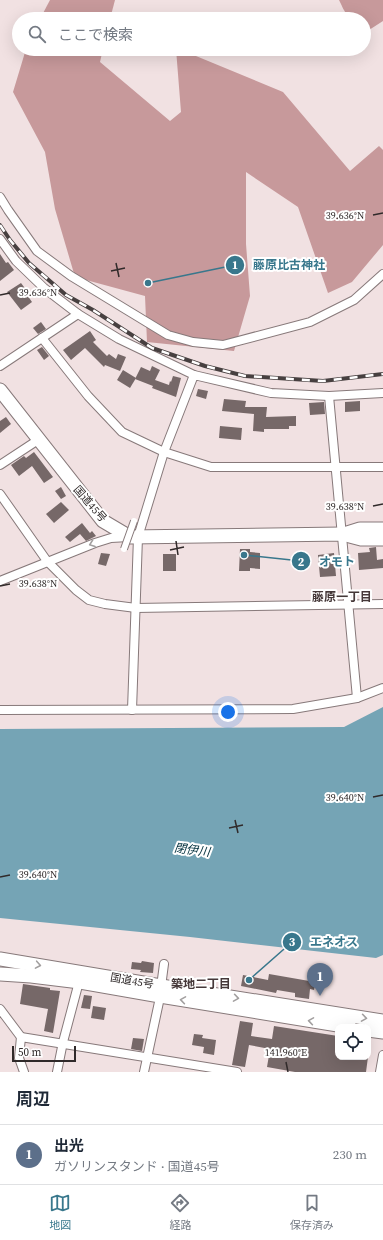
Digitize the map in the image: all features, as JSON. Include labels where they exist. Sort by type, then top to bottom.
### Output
[{"type":"highway","name":"国道45号","points":[[0,390],[103,521],[131,541]]},
{"type":"highway","points":[[131,541],[342,534],[360,529],[383,529]]},
{"type":"highway","points":[[342,534],[362,539],[383,539]]},
{"type":"highway","name":"国道45号","points":[[0,959],[80,977],[335,1024]]},
{"type":"highway","points":[[0,968],[31,976]]},
{"type":"highway","name":"国道45号","points":[[0,974],[80,977]]},
{"type":"highway","name":"国道45号","points":[[160,991],[383,1021]]},
{"type":"highway","points":[[371,1030],[383,1032]]},
{"type":"street","points":[[0,197],[36,251],[70,276],[168,335],[193,342],[223,344],[310,322],[354,300],[383,274]]},
{"type":"street","points":[[0,239],[16,261],[38,282],[78,314],[119,339],[194,374],[272,393],[329,396],[383,393]]},
{"type":"street","points":[[0,366],[78,314]]},
{"type":"street","points":[[42,338],[88,396],[122,432],[164,452],[210,467],[383,467]]},
{"type":"street","points":[[131,541],[194,374]]},
{"type":"street","points":[[329,396],[358,698]]},
{"type":"street","points":[[0,465],[38,440]]},
{"type":"street","points":[[0,494],[47,561],[76,590],[89,600],[105,604],[136,608],[383,604]]},
{"type":"street","points":[[132,710],[136,608],[131,541],[134,521]]},
{"type":"street","points":[[0,581],[47,561],[111,538],[131,541]]},
{"type":"street","points":[[0,710],[293,709],[358,698],[383,688]]},
{"type":"street","points":[[144,1072],[148,1057],[164,964]]},
{"type":"street","points":[[57,1072],[63,1042],[80,977]]},
{"type":"street","points":[[0,1009],[21,1037],[19,1058],[24,1072]]},
{"type":"street","points":[[21,1037],[63,1042],[237,1072]]},
{"type":"street","points":[[380,1072],[383,1055]]},
{"type":"shaded area","points":[[50,0],[115,0],[112,12],[44,12]]},
{"type":"shaded area","points":[[339,0],[383,0],[383,21],[371,29],[371,12],[345,12]]},
{"type":"shaded area","points":[[24,56],[101,56],[100,62],[170,121],[181,112],[177,56],[196,56],[283,92],[350,171],[379,146],[383,150],[383,245],[352,282],[328,293],[298,207],[246,172],[246,244],[250,296],[234,351],[147,342],[145,296],[75,277],[55,209],[45,152],[13,92]]},
{"type":"water","name":"閉伊川","points":[[383,707],[383,955],[376,958],[190,937],[0,918],[0,729],[344,727]]},
{"type":"building","points":[[0,254],[6,263],[8,262],[14,270],[0,281]]},
{"type":"building","points":[[21,283],[32,302],[21,310],[7,292]]},
{"type":"building","points":[[41,322],[46,329],[38,334],[33,328]]},
{"type":"building","points":[[90,331],[96,340],[93,342],[107,356],[109,354],[116,359],[118,354],[126,357],[120,371],[105,365],[104,367],[85,348],[71,360],[63,350]]},
{"type":"building","points":[[42,347],[49,356],[44,360],[37,350]]},
{"type":"building","points":[[152,366],[160,370],[155,380],[169,385],[173,376],[181,378],[176,397],[152,388],[153,386],[135,379],[141,367],[150,371]]},
{"type":"building","points":[[123,370],[136,378],[130,388],[117,380]]},
{"type":"building","points":[[198,389],[208,391],[206,399],[196,396]]},
{"type":"building","points":[[224,399],[246,401],[245,407],[267,407],[266,417],[296,416],[296,426],[289,426],[289,429],[264,429],[264,432],[253,431],[254,414],[222,411]]},
{"type":"building","points":[[360,401],[360,411],[345,412],[345,402]]},
{"type":"building","points":[[324,402],[325,414],[310,415],[309,403]]},
{"type":"building","points":[[6,417],[11,424],[0,433],[0,421]]},
{"type":"building","points":[[220,426],[242,428],[241,440],[219,438]]},
{"type":"building","points":[[34,452],[53,477],[44,483],[32,466],[19,476],[11,465],[24,456],[26,458]]},
{"type":"building","points":[[61,487],[66,496],[61,499],[55,491]]},
{"type":"building","points":[[61,502],[69,510],[54,523],[46,514]]},
{"type":"building","points":[[82,523],[90,533],[92,531],[96,536],[86,541],[80,534],[70,542],[65,537]]},
{"type":"building","points":[[376,547],[377,560],[383,559],[383,568],[359,570],[358,553],[370,552],[369,548]]},
{"type":"building","points":[[240,549],[250,549],[250,552],[260,553],[260,569],[250,568],[250,571],[239,571]]},
{"type":"building","points":[[101,553],[110,554],[106,566],[98,564]]},
{"type":"building","points":[[334,553],[336,576],[320,577],[318,555]]},
{"type":"building","points":[[163,554],[176,554],[176,571],[163,571]]},
{"type":"building","points":[[142,961],[154,963],[153,973],[140,972],[141,970],[131,969],[132,962],[141,963]]},
{"type":"building","points":[[269,974],[315,982],[314,990],[310,989],[309,999],[295,997],[295,993],[277,990],[276,993],[241,986],[243,975],[268,980]]},
{"type":"building","points":[[23,984],[60,991],[53,1033],[44,1031],[48,1009],[20,1004]]},
{"type":"building","points":[[84,995],[92,996],[90,1009],[81,1008]]},
{"type":"building","points":[[93,1006],[106,1008],[104,1020],[91,1018]]},
{"type":"building","points":[[240,1021],[253,1023],[251,1036],[272,1039],[274,1026],[335,1036],[335,1060],[368,1060],[366,1072],[295,1072],[267,1067],[270,1049],[249,1045],[245,1067],[232,1065]]},
{"type":"building","points":[[194,1034],[203,1035],[202,1038],[216,1040],[214,1055],[203,1053],[204,1047],[192,1045]]},
{"type":"building","points":[[133,1038],[144,1039],[142,1051],[131,1049]]},
{"type":"railway","points":[[0,225],[29,263],[66,295],[93,310],[152,348],[205,366],[245,376],[323,381],[383,374]]},
{"type":"place","name":"藤原比古神社","points":[[148,283]]},
{"type":"place","name":"オモト","points":[[244,555]]},
{"type":"place","name":"エネオス","points":[[249,980]]},
{"type":"place","name":"出光","points":[[320,996]]},
{"type":"district","name":"藤原一丁目","points":[[342,597]]},
{"type":"district","name":"築地二丁目","points":[[201,984]]}]
